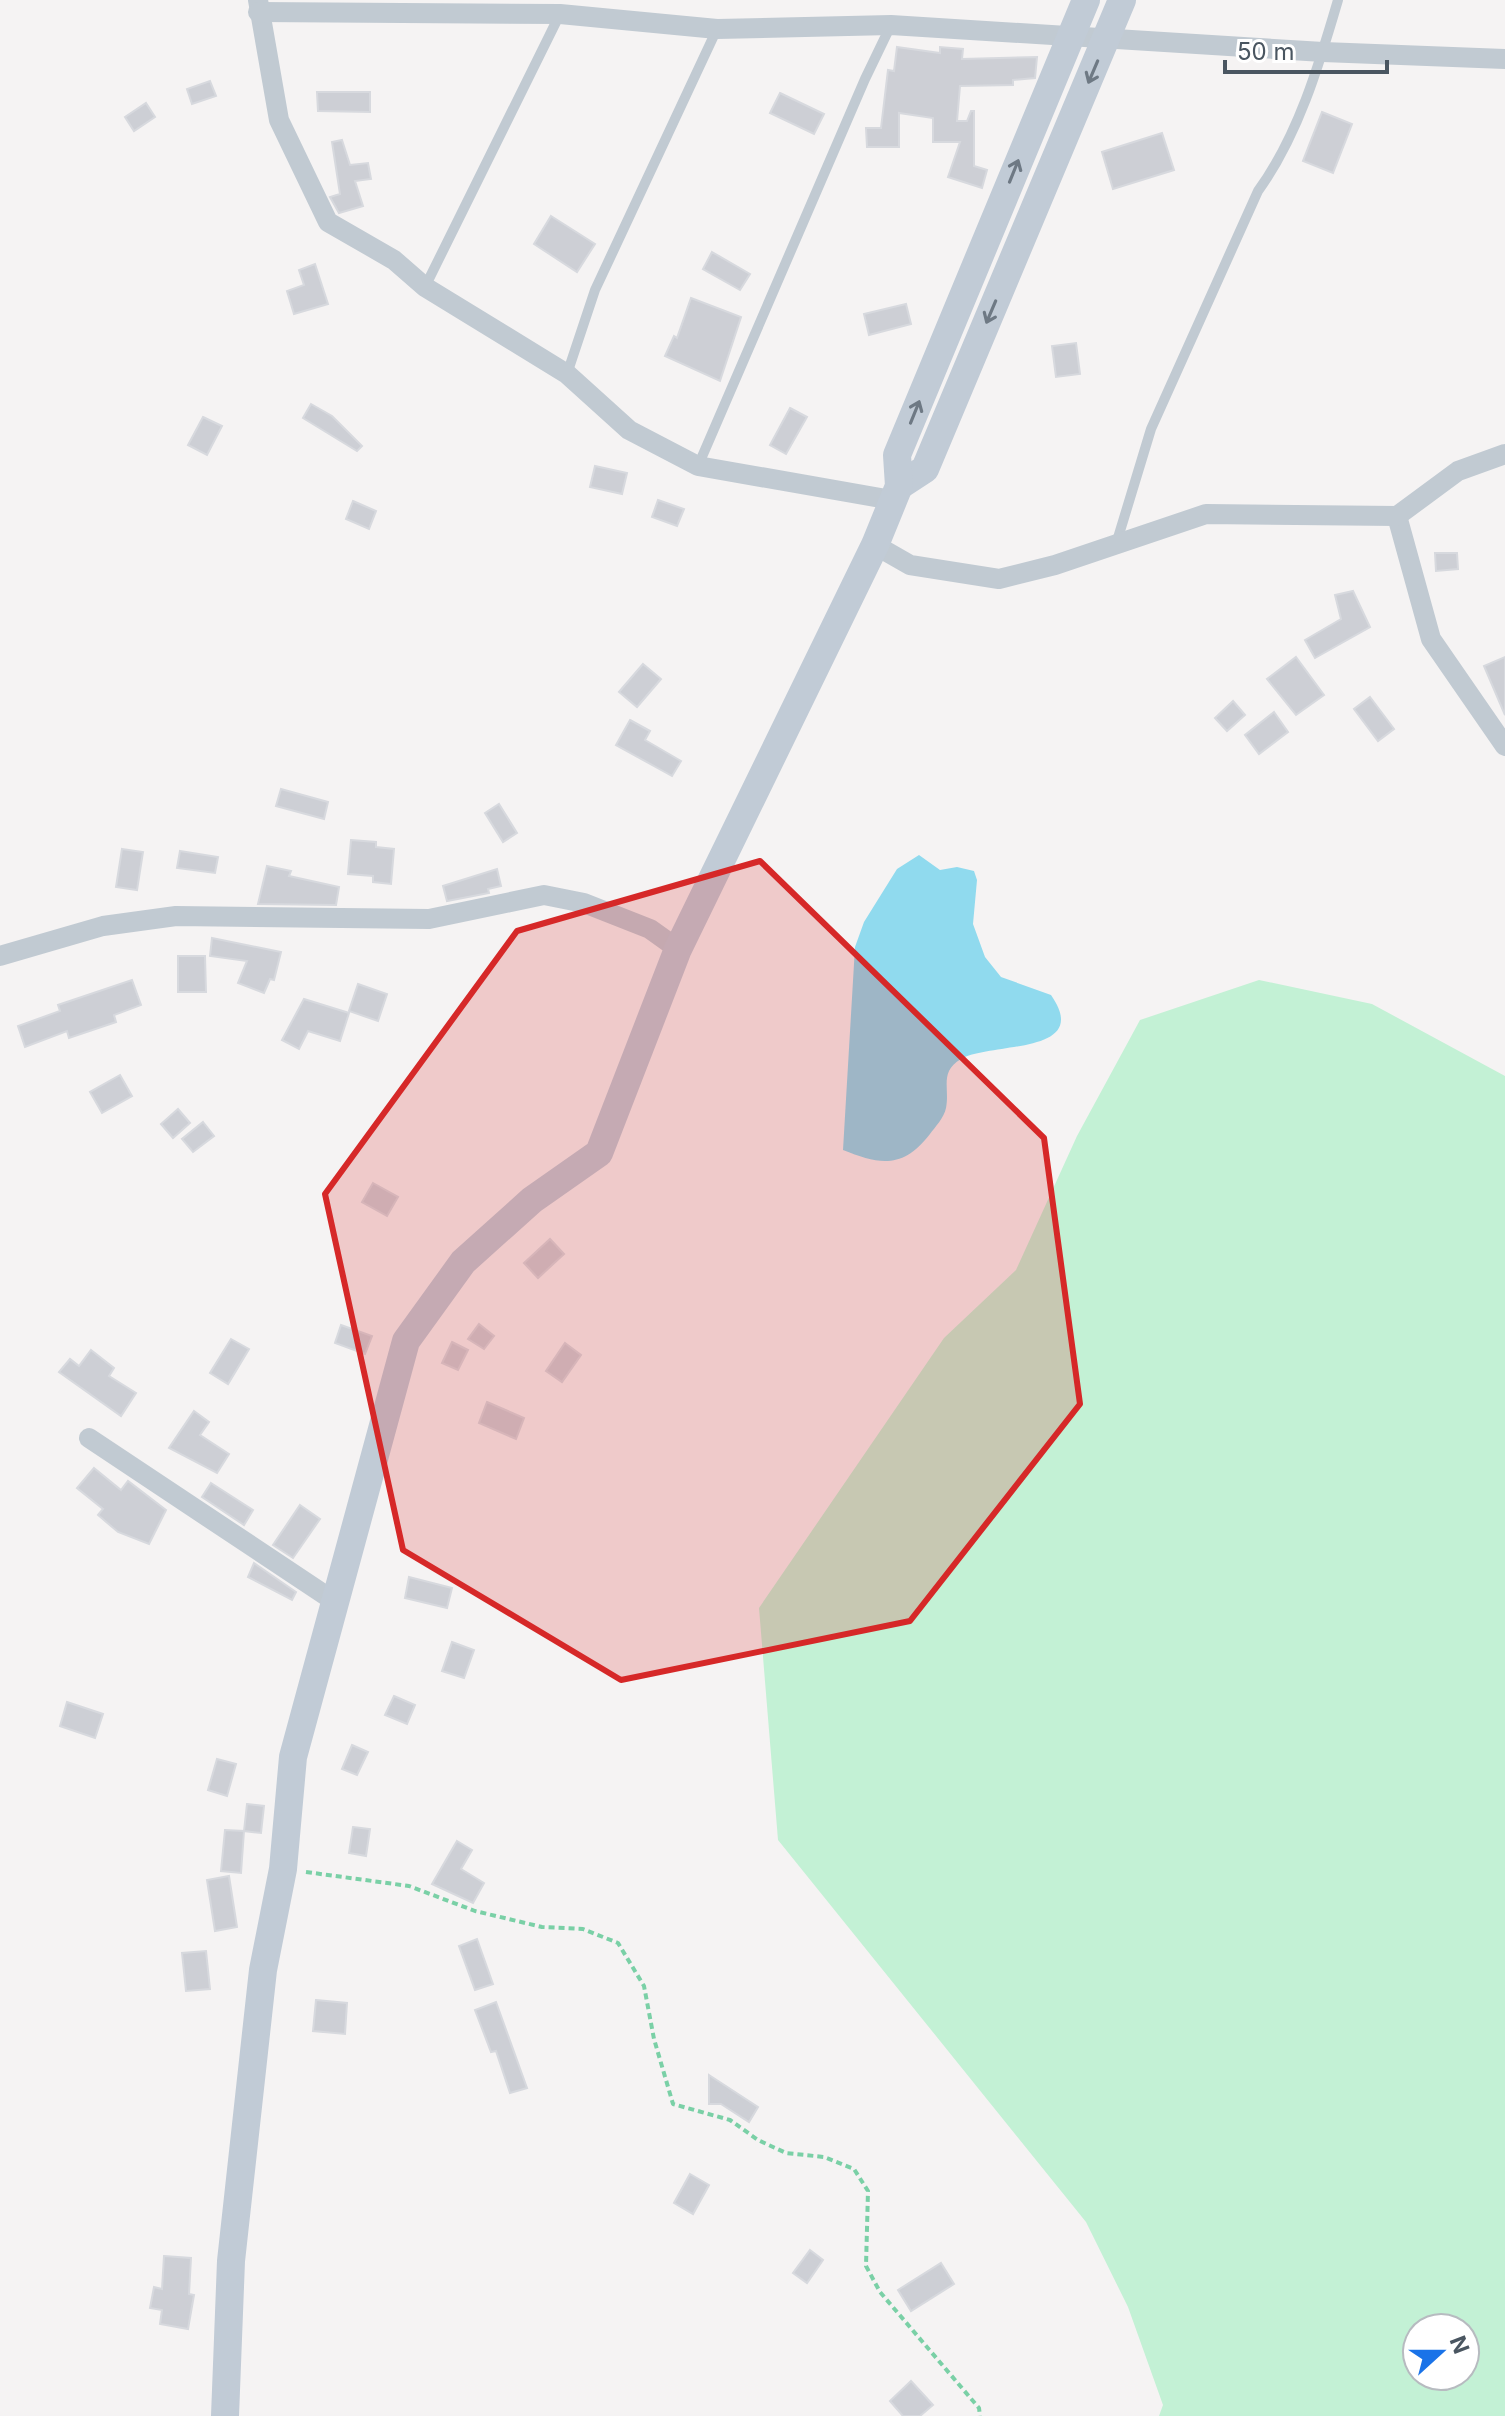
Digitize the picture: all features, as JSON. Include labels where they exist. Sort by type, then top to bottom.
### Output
[{"type":"main road","points":[[225,2416],[231,2261],[263,1970],[283,1869],[293,1757],[406,1341],[463,1262],[532,1200],[599,1153],[678,949],[875,545],[895,493],[897,455],[1086,0]]},
{"type":"main road","points":[[895,493],[925,469],[1122,0]]},
{"type":"street","points":[[895,493],[698,466],[629,430],[567,374],[425,287],[394,260],[328,222],[279,120],[258,6],[560,14],[717,29],[891,25],[1323,52],[1505,59]]},
{"type":"street","points":[[875,545],[910,565],[999,579],[1055,565],[1117,541],[1206,514],[1397,516],[1458,471],[1505,454]]},
{"type":"street","points":[[1397,516],[1431,639],[1505,746]]},
{"type":"street","points":[[0,956],[103,926],[176,916],[429,919],[544,895],[584,903],[650,929],[678,949]]},
{"type":"street","points":[[89,1438],[334,1601]]},
{"type":"lane","points":[[1117,541],[1151,429],[1258,191],[1279,163],[1323,52],[1338,0]]},
{"type":"lane","points":[[425,287],[560,14]]},
{"type":"lane","points":[[698,466],[891,25]]},
{"type":"lane","points":[[567,374],[595,290],[717,29]]},
{"type":"path","points":[[283,1869],[409,1886],[475,1911],[542,1927],[583,1929],[618,1943],[644,1986],[654,2039],[673,2104],[730,2120],[758,2140],[786,2153],[824,2157],[854,2169],[868,2191],[866,2266],[880,2292],[979,2408],[980,2416]]},
{"type":"highlighted area","points":[[760,861],[1044,1138],[1080,1404],[910,1621],[621,1680],[403,1550],[325,1194],[517,931]]},
{"type":"green space","points":[[1259,980],[1372,1004],[1505,1076],[1505,2416],[1159,2416],[1163,2405],[1128,2307],[1086,2222],[778,1840],[759,1608],[944,1338],[1016,1270],[1077,1136],[1140,1020]]},
{"type":"water","points":[[919,855],[940,870],[957,867],[974,871],[977,880],[973,924],[985,957],[1001,977],[1051,995],[1060,1014],[1059,1028],[1049,1037],[1033,1043],[975,1054],[954,1064],[948,1075],[946,1108],[937,1125],[910,1153],[890,1161],[880,1161],[843,1150],[855,947],[864,922],[897,869]]},
{"type":"building","points":[[897,47],[940,53],[940,47],[963,49],[962,59],[1037,57],[1035,78],[1013,80],[1013,85],[960,86],[957,121],[967,121],[971,111],[974,111],[974,166],[987,170],[982,188],[948,177],[960,142],[933,142],[933,118],[899,113],[899,147],[867,147],[866,128],[881,128],[888,70],[894,71]]},
{"type":"building","points":[[210,81],[216,96],[192,104],[187,89]]},
{"type":"building","points":[[317,92],[370,92],[370,112],[318,111]]},
{"type":"building","points":[[780,93],[824,114],[814,134],[770,113]]},
{"type":"building","points":[[146,103],[155,117],[134,131],[125,117]]},
{"type":"building","points":[[1322,112],[1352,124],[1333,173],[1303,161]]},
{"type":"building","points":[[1162,133],[1174,170],[1113,189],[1102,152]]},
{"type":"building","points":[[342,140],[350,165],[368,163],[371,179],[355,181],[363,206],[339,213],[330,197],[340,194],[332,142]]},
{"type":"building","points":[[551,216],[595,244],[577,272],[534,244]]},
{"type":"building","points":[[712,252],[750,274],[740,290],[703,269]]},
{"type":"building","points":[[315,264],[328,304],[294,314],[287,291],[304,285],[299,270]]},
{"type":"building","points":[[691,298],[741,317],[720,381],[665,356],[674,336],[677,338]]},
{"type":"building","points":[[906,304],[911,324],[869,335],[864,314]]},
{"type":"building","points":[[1076,343],[1080,374],[1056,377],[1052,346]]},
{"type":"building","points":[[311,404],[332,416],[362,446],[357,451],[303,418]]},
{"type":"building","points":[[790,408],[807,417],[786,454],[770,445]]},
{"type":"building","points":[[203,417],[222,426],[207,455],[188,445]]},
{"type":"building","points":[[595,466],[627,473],[622,494],[590,487]]},
{"type":"building","points":[[658,500],[684,509],[677,526],[652,517]]},
{"type":"building","points":[[353,501],[376,511],[369,529],[346,519]]},
{"type":"building","points":[[1435,553],[1457,553],[1458,569],[1436,571]]},
{"type":"building","points":[[1353,591],[1370,627],[1315,658],[1305,640],[1341,619],[1335,595]]},
{"type":"building","points":[[1296,657],[1324,695],[1296,715],[1267,679]]},
{"type":"building","points":[[1505,657],[1505,715],[1484,666]]},
{"type":"building","points":[[643,664],[661,679],[637,707],[619,692]]},
{"type":"building","points":[[1370,697],[1394,729],[1378,741],[1354,709]]},
{"type":"building","points":[[1233,701],[1245,715],[1227,731],[1215,718]]},
{"type":"building","points":[[1274,712],[1288,732],[1259,754],[1245,735]]},
{"type":"building","points":[[630,720],[650,731],[645,740],[681,761],[672,776],[616,745]]},
{"type":"building","points":[[281,789],[328,802],[324,819],[276,806]]},
{"type":"building","points":[[499,804],[517,833],[503,842],[485,813]]},
{"type":"building","points":[[351,840],[376,842],[376,847],[394,849],[391,884],[373,882],[373,876],[348,874]]},
{"type":"building","points":[[122,849],[143,852],[137,890],[116,887]]},
{"type":"building","points":[[180,851],[218,857],[215,873],[177,868]]},
{"type":"building","points":[[267,866],[291,871],[289,876],[339,887],[336,905],[258,904]]},
{"type":"building","points":[[497,869],[501,886],[488,889],[489,893],[447,901],[443,886]]},
{"type":"building","points":[[212,938],[281,952],[274,980],[270,979],[264,993],[238,983],[247,961],[210,956]]},
{"type":"building","points":[[178,956],[205,956],[206,992],[178,992]]},
{"type":"building","points":[[132,980],[141,1005],[114,1015],[116,1022],[69,1038],[67,1031],[25,1047],[18,1026],[60,1011],[58,1005]]},
{"type":"building","points":[[358,984],[387,994],[378,1021],[349,1011]]},
{"type":"building","points":[[304,999],[349,1013],[340,1041],[308,1031],[299,1049],[282,1040]]},
{"type":"building","points":[[120,1075],[132,1096],[102,1113],[90,1092]]},
{"type":"building","points":[[178,1109],[190,1123],[173,1138],[161,1124]]},
{"type":"building","points":[[203,1122],[214,1136],[193,1152],[182,1139]]},
{"type":"building","points":[[373,1183],[398,1197],[387,1216],[362,1202]]},
{"type":"building","points":[[550,1239],[564,1254],[538,1278],[524,1263]]},
{"type":"building","points":[[479,1324],[494,1336],[484,1349],[468,1339]]},
{"type":"building","points":[[341,1325],[372,1336],[365,1354],[335,1343]]},
{"type":"building","points":[[231,1339],[249,1349],[228,1384],[210,1373]]},
{"type":"building","points":[[452,1342],[468,1350],[458,1370],[442,1363]]},
{"type":"building","points":[[565,1343],[581,1355],[562,1382],[546,1371]]},
{"type":"building","points":[[91,1350],[114,1368],[109,1376],[136,1393],[121,1416],[59,1372],[70,1359],[79,1366]]},
{"type":"building","points":[[487,1402],[524,1418],[516,1439],[479,1423]]},
{"type":"building","points":[[194,1411],[209,1422],[200,1435],[229,1454],[217,1473],[169,1448]]},
{"type":"building","points":[[94,1468],[121,1490],[128,1481],[166,1510],[149,1544],[118,1532],[98,1515],[103,1509],[77,1488]]},
{"type":"building","points":[[211,1483],[253,1510],[244,1525],[202,1497]]},
{"type":"building","points":[[300,1505],[320,1519],[293,1558],[273,1545]]},
{"type":"building","points":[[254,1563],[296,1592],[292,1600],[248,1577]]},
{"type":"building","points":[[409,1577],[452,1588],[447,1608],[405,1598]]},
{"type":"building","points":[[452,1642],[474,1650],[464,1678],[442,1671]]},
{"type":"building","points":[[394,1696],[415,1705],[407,1724],[385,1715]]},
{"type":"building","points":[[67,1702],[103,1714],[95,1738],[60,1726]]},
{"type":"building","points":[[352,1745],[368,1752],[357,1775],[342,1769]]},
{"type":"building","points":[[217,1759],[236,1764],[227,1796],[208,1790]]},
{"type":"building","points":[[247,1804],[264,1806],[261,1833],[244,1831]]},
{"type":"building","points":[[353,1827],[370,1829],[366,1856],[349,1853]]},
{"type":"building","points":[[225,1830],[244,1831],[241,1873],[221,1871]]},
{"type":"building","points":[[457,1841],[472,1850],[461,1869],[484,1883],[473,1903],[432,1884]]},
{"type":"building","points":[[229,1876],[237,1927],[215,1931],[207,1880]]},
{"type":"building","points":[[477,1939],[493,1984],[475,1990],[459,1946]]},
{"type":"building","points":[[206,1951],[210,1989],[186,1991],[182,1953]]},
{"type":"building","points":[[316,2000],[347,2003],[345,2034],[313,2031]]},
{"type":"building","points":[[496,2002],[527,2088],[510,2093],[496,2051],[491,2052],[475,2010]]},
{"type":"building","points":[[709,2075],[758,2107],[749,2122],[721,2104],[709,2104]]},
{"type":"building","points":[[690,2174],[709,2185],[693,2214],[674,2203]]},
{"type":"building","points":[[810,2250],[823,2260],[807,2283],[793,2273]]},
{"type":"building","points":[[164,2256],[191,2258],[189,2294],[194,2295],[188,2329],[160,2324],[162,2310],[150,2308],[154,2287],[162,2289]]},
{"type":"building","points":[[941,2263],[954,2284],[911,2311],[898,2290]]},
{"type":"building","points":[[911,2381],[933,2405],[920,2416],[903,2416],[890,2401]]}]
